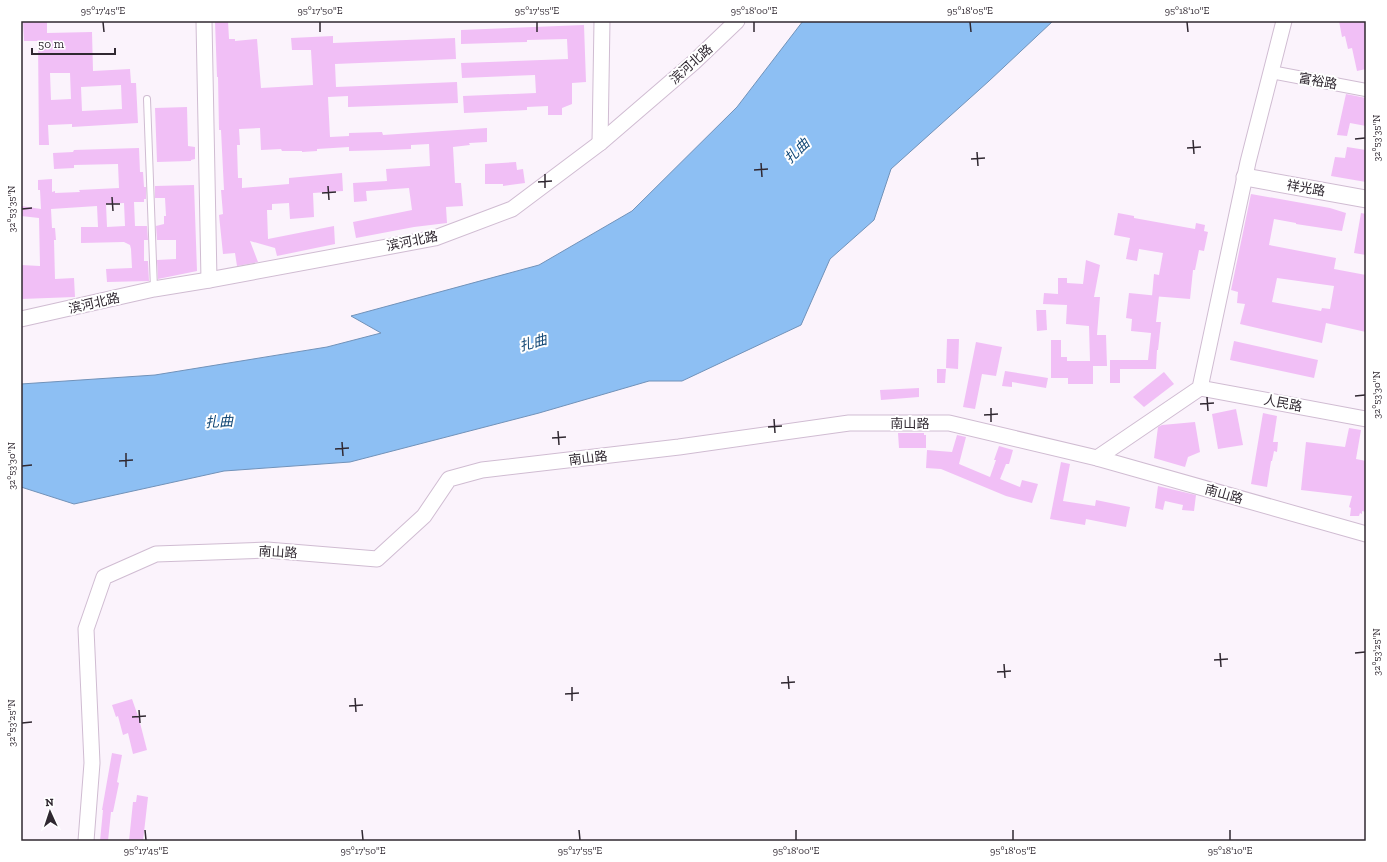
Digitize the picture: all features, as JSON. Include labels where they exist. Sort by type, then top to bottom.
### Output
[{"type":"main road","name":"祥光路","points":[[1245,177],[1366,199]]},
{"type":"street","points":[[204,21],[209,280]]},
{"type":"street","points":[[600,143],[602,21]]},
{"type":"street","name":"滨河北路","points":[[21,319],[154,289],[435,238],[512,209],[600,143],[693,63],[736,21]]},
{"type":"street","points":[[1096,458],[1200,388],[1245,177],[1284,21]]},
{"type":"street","name":"富裕路","points":[[1271,72],[1366,90]]},
{"type":"street","name":"人民路","points":[[1200,388],[1366,419]]},
{"type":"street","name":"南山路","points":[[86,841],[92,763],[86,629],[104,577],[156,554],[267,550],[377,559],[424,516],[450,479],[482,470],[679,447],[849,423],[949,423],[1096,458],[1366,534]]},
{"type":"lane","points":[[147,99],[154,289]]},
{"type":"water","name":"扎曲","points":[[803,21],[1053,21],[891,169],[874,220],[830,259],[801,325],[682,381],[649,381],[539,413],[350,462],[224,471],[74,504],[21,487],[21,384],[155,375],[327,347],[381,333],[351,316],[539,265],[632,211],[737,107]]},
{"type":"building","points":[[23,21],[47,21],[47,33],[92,32],[93,71],[130,69],[131,83],[136,83],[138,123],[72,127],[72,124],[48,125],[49,145],[39,145],[38,41],[24,41]],"holes":[[[50,73],[70,73],[71,99],[51,100]],[[121,85],[122,109],[82,111],[81,87]]]},
{"type":"building","points":[[215,21],[228,21],[229,39],[235,39],[235,41],[257,39],[261,88],[313,85],[311,50],[292,50],[291,38],[333,36],[333,43],[455,38],[456,59],[335,64],[336,87],[457,82],[458,103],[348,107],[348,96],[328,97],[330,137],[349,136],[349,133],[382,132],[383,135],[487,128],[487,142],[469,143],[470,145],[453,147],[455,183],[461,183],[463,206],[446,207],[447,223],[414,227],[356,238],[353,222],[412,210],[409,188],[366,191],[367,201],[354,202],[353,183],[387,181],[386,169],[430,166],[429,144],[411,145],[411,149],[387,150],[349,151],[349,147],[317,149],[317,151],[302,152],[282,151],[281,149],[261,150],[260,128],[239,129],[240,145],[237,145],[238,178],[242,178],[242,188],[289,184],[289,178],[342,173],[343,191],[313,193],[314,217],[290,219],[289,203],[272,204],[272,210],[267,210],[268,239],[334,226],[335,244],[277,256],[275,248],[250,241],[258,262],[237,266],[235,253],[223,254],[219,215],[223,214],[221,190],[224,190],[221,130],[219,130]]},
{"type":"building","points":[[1339,21],[1366,21],[1366,69],[1357,71],[1352,48],[1348,49],[1345,36],[1342,37]]},
{"type":"building","points":[[584,25],[586,82],[572,83],[572,104],[562,108],[562,115],[548,115],[548,106],[527,107],[527,110],[464,113],[463,96],[536,93],[535,75],[462,78],[461,63],[568,59],[567,39],[461,44],[461,30]]},
{"type":"building","points":[[1346,94],[1366,98],[1366,126],[1350,123],[1347,136],[1337,135]]},
{"type":"building","points":[[187,107],[188,146],[195,147],[195,159],[191,161],[157,162],[155,108]]},
{"type":"building","points":[[1347,147],[1366,150],[1366,182],[1331,176],[1335,157],[1345,158]]},
{"type":"building","points":[[139,148],[140,172],[143,172],[144,187],[146,187],[146,199],[144,199],[144,202],[134,202],[135,226],[147,226],[148,240],[144,240],[144,261],[148,261],[149,281],[107,282],[106,269],[132,268],[131,249],[130,245],[124,242],[81,243],[81,227],[98,227],[97,206],[51,209],[52,228],[55,228],[56,240],[54,240],[55,279],[74,278],[75,297],[21,299],[21,265],[40,266],[39,218],[21,216],[21,206],[41,209],[38,180],[52,179],[52,192],[55,191],[55,193],[119,188],[118,164],[74,165],[74,168],[54,169],[53,153],[73,152],[74,150]],"holes":[[[124,203],[125,226],[107,227],[106,204]]]},
{"type":"building","points":[[516,162],[517,170],[523,169],[525,183],[503,186],[503,184],[485,184],[485,164]]},
{"type":"building","points":[[194,185],[197,271],[158,279],[157,260],[176,259],[176,240],[157,240],[156,226],[164,224],[164,216],[166,216],[165,198],[155,198],[155,186]]},
{"type":"building","points":[[1251,194],[1330,208],[1346,213],[1342,231],[1274,219],[1269,245],[1336,258],[1334,269],[1366,275],[1366,332],[1326,323],[1322,343],[1240,324],[1245,304],[1237,303],[1238,292],[1231,290]],"holes":[[[1277,278],[1334,286],[1330,309],[1322,308],[1321,311],[1272,302]]]},
{"type":"building","points":[[1118,213],[1134,216],[1134,218],[1195,229],[1196,223],[1205,225],[1204,231],[1208,232],[1204,251],[1199,250],[1195,270],[1193,270],[1190,299],[1152,296],[1154,274],[1159,275],[1163,253],[1139,249],[1137,261],[1126,259],[1130,238],[1114,235]]},
{"type":"building","points":[[1361,213],[1366,214],[1366,255],[1354,253]]},
{"type":"building","points":[[1086,260],[1100,265],[1094,297],[1100,297],[1097,335],[1106,335],[1107,366],[1093,366],[1093,384],[1068,384],[1068,378],[1051,378],[1051,340],[1061,340],[1061,357],[1067,357],[1067,361],[1090,361],[1089,326],[1066,324],[1067,305],[1043,304],[1044,293],[1058,294],[1058,278],[1067,278],[1067,283],[1083,284]]},
{"type":"building","points":[[1129,293],[1159,296],[1156,322],[1161,322],[1156,369],[1120,369],[1120,383],[1110,383],[1110,360],[1148,360],[1151,333],[1131,331],[1132,319],[1126,318]]},
{"type":"building","points":[[1036,310],[1046,310],[1047,330],[1037,331]]},
{"type":"building","points":[[947,339],[959,339],[958,369],[946,368]]},
{"type":"building","points":[[1234,341],[1318,360],[1314,378],[1230,360]]},
{"type":"building","points":[[976,342],[1002,347],[996,376],[982,374],[975,409],[963,407]]},
{"type":"building","points":[[937,369],[946,369],[945,383],[937,383]]},
{"type":"building","points":[[1005,371],[1048,378],[1046,388],[1012,382],[1012,387],[1002,386]]},
{"type":"building","points":[[1164,372],[1174,384],[1144,407],[1133,397]]},
{"type":"building","points":[[919,388],[919,397],[881,400],[880,390]]},
{"type":"building","points":[[1236,409],[1243,445],[1218,449],[1212,414]]},
{"type":"building","points":[[1263,413],[1277,416],[1273,442],[1278,442],[1277,452],[1274,451],[1271,461],[1267,487],[1251,484]]},
{"type":"building","points":[[1195,422],[1200,452],[1188,457],[1185,467],[1154,458],[1158,427],[1162,425]]},
{"type":"building","points":[[1349,428],[1361,430],[1356,459],[1366,461],[1366,512],[1362,511],[1362,514],[1360,513],[1359,516],[1350,516],[1351,508],[1349,507],[1352,496],[1301,490],[1306,442],[1345,447]]},
{"type":"building","points":[[898,433],[924,433],[924,435],[926,435],[926,448],[899,448]]},
{"type":"building","points":[[957,435],[966,437],[959,464],[990,477],[999,446],[1013,450],[1009,464],[1006,464],[1000,479],[1020,487],[1022,480],[1038,484],[1032,503],[1006,496],[941,469],[926,468],[927,450],[952,452]]},
{"type":"building","points":[[1061,462],[1070,464],[1063,501],[1095,506],[1096,500],[1130,507],[1126,527],[1086,519],[1085,525],[1050,519]]},
{"type":"building","points":[[1158,486],[1196,495],[1194,511],[1182,510],[1183,505],[1165,501],[1163,510],[1155,508]]},
{"type":"building","points":[[132,699],[147,750],[133,754],[128,733],[123,735],[118,716],[116,717],[112,705]]},
{"type":"building","points":[[112,753],[122,755],[117,782],[119,783],[113,812],[111,812],[108,841],[100,841],[102,810]]},
{"type":"building","points":[[137,795],[148,797],[143,841],[129,841],[133,802],[136,802]]}]
